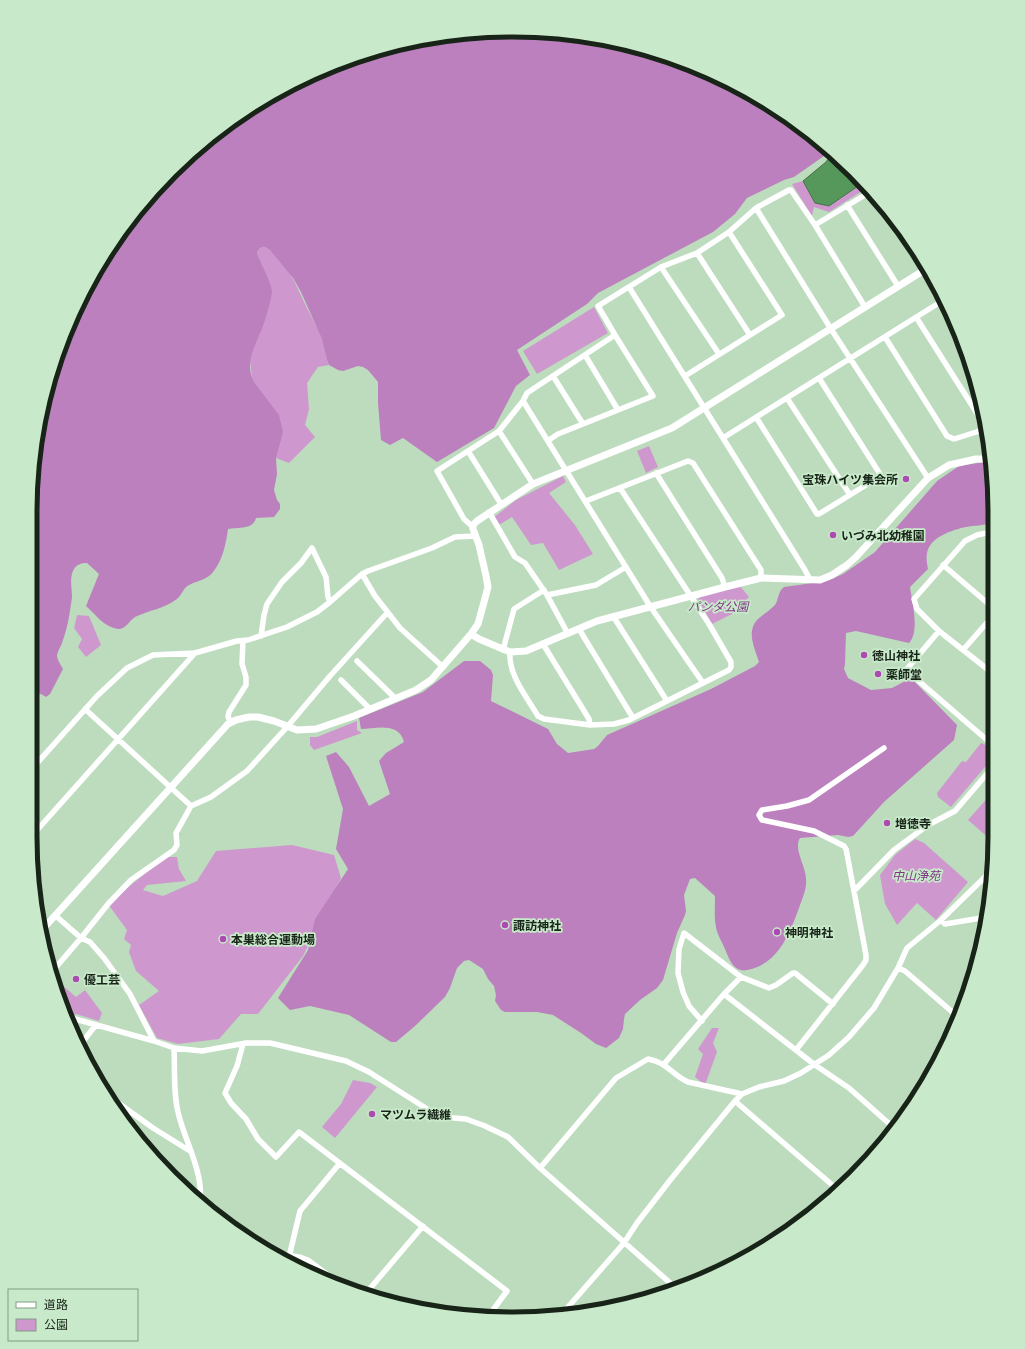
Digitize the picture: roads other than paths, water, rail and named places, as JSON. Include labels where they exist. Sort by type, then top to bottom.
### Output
[{"type":"street","points":[[549,440],[558,434],[653,396],[598,306],[661,267],[696,253],[729,232],[756,208],[790,190],[814,225],[865,307]]},
{"type":"street","points":[[814,225],[866,194]]},
{"type":"street","points":[[847,205],[898,286]]},
{"type":"street","points":[[756,208],[831,329],[928,478]]},
{"type":"street","points":[[684,376],[782,315],[729,232]]},
{"type":"street","points":[[696,253],[750,335]]},
{"type":"street","points":[[661,267],[719,354]]},
{"type":"street","points":[[473,527],[477,521],[489,512],[533,484],[672,428],[922,271]]},
{"type":"street","points":[[629,287],[810,580]]},
{"type":"street","points":[[723,438],[939,303]]},
{"type":"street","points":[[916,317],[978,414]]},
{"type":"street","points":[[46,926],[210,742],[231,722],[249,717],[258,717],[274,721],[296,730],[316,729],[416,690],[430,680],[443,667],[478,624],[488,587],[482,555],[473,527],[464,519],[436,471],[499,431],[524,400],[527,393],[616,336]]},
{"type":"street","points":[[885,337],[947,436],[954,439],[981,429]]},
{"type":"street","points":[[585,355],[618,410]]},
{"type":"street","points":[[553,376],[583,424]]},
{"type":"street","points":[[756,417],[817,514],[850,495],[879,477],[880,474],[819,378]]},
{"type":"street","points":[[787,398],[850,495]]},
{"type":"street","points":[[524,400],[650,606],[703,683]]},
{"type":"street","points":[[499,431],[533,484]]},
{"type":"street","points":[[468,451],[502,504]]},
{"type":"street","points":[[471,634],[506,651],[526,651],[613,616],[761,578],[820,580],[832,574],[856,557],[928,478],[938,471],[955,463],[985,459]]},
{"type":"street","points":[[586,501],[688,461],[694,463],[761,570],[761,578]]},
{"type":"street","points":[[656,473],[722,578],[725,587]]},
{"type":"street","points":[[620,488],[709,624],[731,662],[731,667],[729,670],[633,718],[614,724],[590,725],[544,719],[538,716],[514,676],[506,651],[514,609],[545,593],[596,585],[626,567]]},
{"type":"street","points":[[489,512],[515,557],[525,562],[545,593],[568,634]]},
{"type":"street","points":[[988,535],[977,535],[964,541],[914,599],[917,610],[939,632],[988,670]]},
{"type":"street","points":[[37,763],[85,709],[127,668],[153,655],[195,654],[212,648],[261,636],[298,623],[318,612],[362,574],[368,571],[432,548],[455,537],[476,536]]},
{"type":"street","points":[[261,636],[267,604],[282,582],[301,563],[312,548],[326,577],[330,602]]},
{"type":"street","points":[[943,565],[988,603]]},
{"type":"street","points":[[362,574],[375,596],[400,628],[443,667]]},
{"type":"street","points":[[55,968],[108,904],[131,880],[174,850],[177,845],[176,833],[191,806],[211,797],[247,770],[287,727],[387,612]]},
{"type":"street","points":[[613,616],[667,701]]},
{"type":"street","points":[[963,650],[988,621]]},
{"type":"street","points":[[579,629],[633,718]]},
{"type":"street","points":[[939,632],[906,670],[987,740],[988,739]]},
{"type":"street","points":[[231,722],[228,717],[229,712],[246,686],[246,677],[242,664],[243,641]]},
{"type":"street","points":[[543,644],[589,719],[590,725]]},
{"type":"street","points":[[37,830],[195,654]]},
{"type":"street","points":[[357,661],[395,698]]},
{"type":"street","points":[[341,680],[370,709]]},
{"type":"street","points":[[85,709],[118,741],[191,806]]},
{"type":"street","points":[[796,1050],[863,965],[866,960],[866,955],[846,849],[841,844],[814,831],[762,820],[759,815],[762,810],[787,806],[809,800],[884,748]]},
{"type":"street","points":[[854,891],[894,850],[928,825],[955,811],[988,772]]},
{"type":"street","points":[[566,1309],[624,1243],[637,1223],[671,1179],[735,1101],[742,1094],[759,1087],[784,1081],[801,1074],[829,1055],[849,1037],[874,1008],[898,968],[907,948],[941,920],[986,875]]},
{"type":"street","points":[[56,916],[81,938],[90,942],[113,970],[130,994],[154,1041]]},
{"type":"street","points":[[941,920],[945,924],[981,918]]},
{"type":"street","points":[[702,1021],[689,1006],[683,992],[678,973],[679,949],[684,933],[741,976],[769,988],[776,985],[793,972],[833,1004]]},
{"type":"street","points":[[898,968],[905,972],[954,1013]]},
{"type":"street","points":[[664,1064],[741,976]]},
{"type":"street","points":[[724,994],[815,1065],[849,1088],[891,1125]]},
{"type":"street","points":[[74,1020],[154,1041],[174,1048],[202,1051],[243,1044],[270,1043],[346,1061],[376,1076],[435,1114],[442,1117],[466,1119],[508,1137],[540,1168],[672,1284]]},
{"type":"street","points":[[83,1041],[95,1026]]},
{"type":"street","points":[[243,1044],[239,1060],[225,1094],[246,1119],[258,1139],[276,1157],[299,1132],[507,1291],[492,1311]]},
{"type":"street","points":[[174,1048],[178,1115],[199,1176],[201,1195]]},
{"type":"street","points":[[540,1168],[616,1078],[648,1058],[664,1064],[683,1080],[688,1082],[742,1094]]},
{"type":"street","points":[[735,1101],[834,1187]]},
{"type":"street","points":[[118,1103],[159,1132],[190,1151]]},
{"type":"street","points":[[289,1256],[300,1211],[340,1163]]},
{"type":"street","points":[[369,1290],[423,1226]]},
{"type":"street","points":[[293,1258],[308,1261],[324,1273]]},
{"type":"place","name":"宝珠ハイツ集会所","points":[[906,479]]},
{"type":"place","name":"いづみ北幼稚園","points":[[833,535]]},
{"type":"place","name":"徳山神社","points":[[864,655]]},
{"type":"place","name":"薬師堂","points":[[878,674]]},
{"type":"place","name":"増徳寺","points":[[887,823]]},
{"type":"place","name":"諏訪神社","points":[[505,925]]},
{"type":"place","name":"神明神社","points":[[777,932]]},
{"type":"place","name":"本巣総合運動場","points":[[223,939]]},
{"type":"place","name":"優工芸","points":[[76,979]]},
{"type":"place","name":"マツムラ繊維","points":[[372,1114]]},
{"type":"park label","name":"パンダ公園","points":[[718,606]]},
{"type":"park label","name":"中山浄苑","points":[[916,875]]}]
